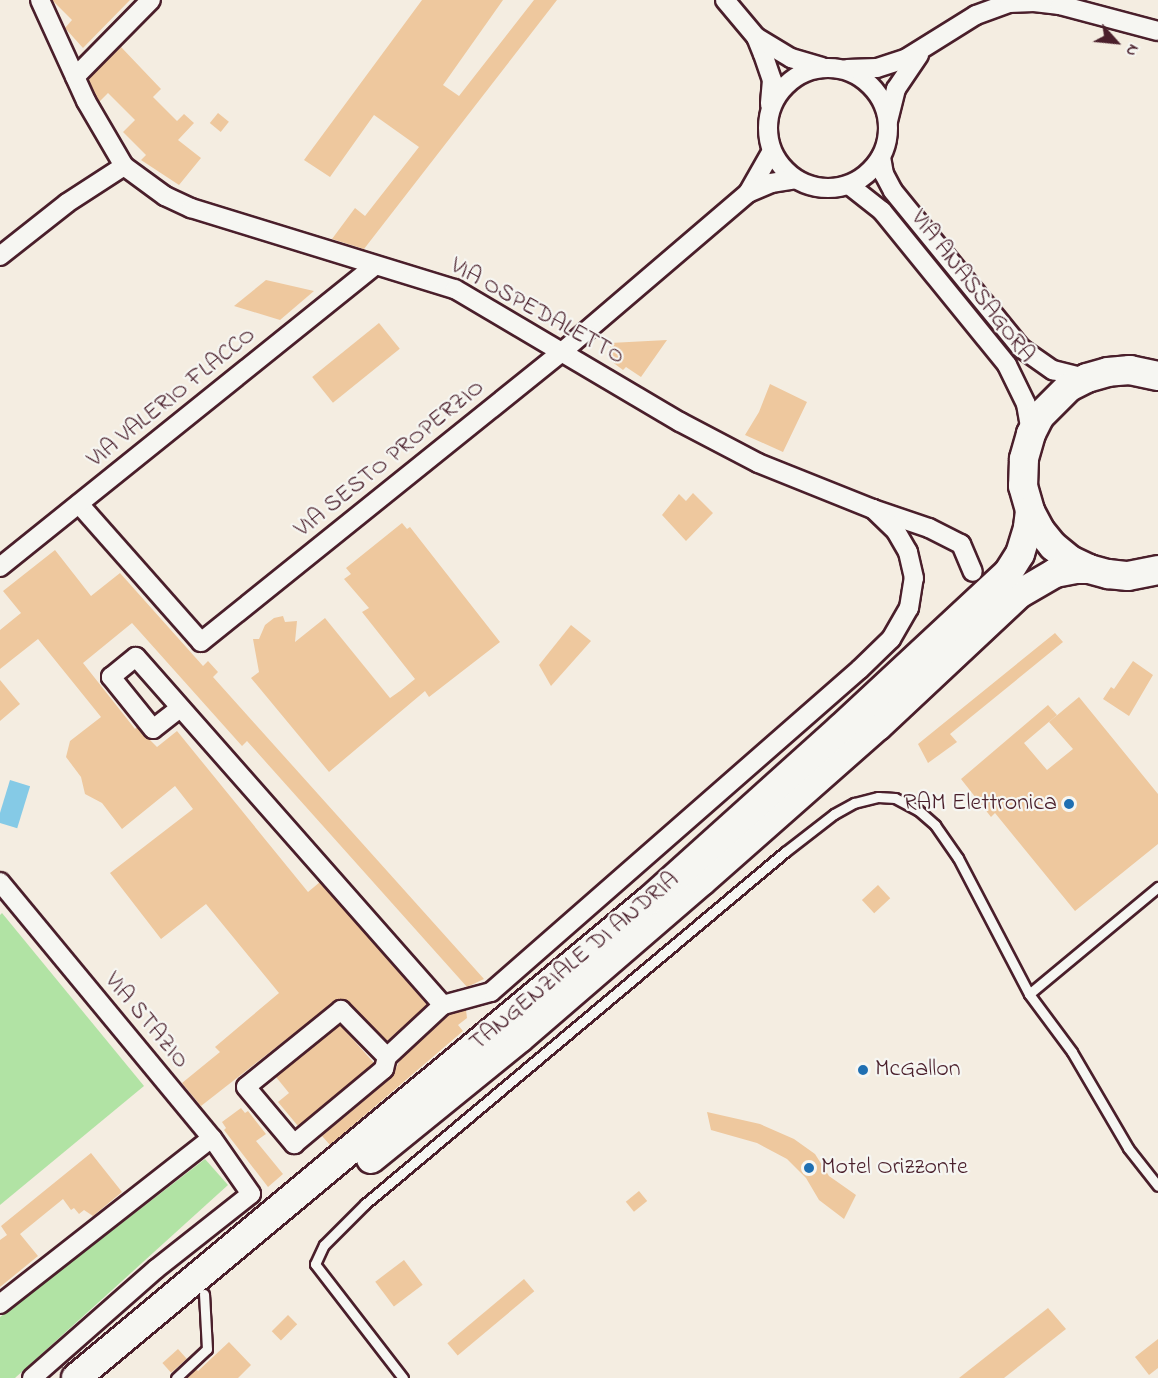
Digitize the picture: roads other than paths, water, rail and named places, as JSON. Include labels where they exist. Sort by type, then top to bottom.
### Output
[{"type":"main road","name":"TANGENZIALE DI ANDRIA","points":[[1089,569],[1070,560],[1053,546],[1040,530],[1030,511],[1023,486],[1023,468],[1031,434],[1040,416],[1053,400],[1087,378],[1119,371],[1156,374]]},
{"type":"main road","name":"TANGENZIALE DI ANDRIA","points":[[76,1378],[650,900],[840,729],[1008,573],[1020,554],[1030,511]]},
{"type":"main road","name":"TANGENZIALE DI ANDRIA","points":[[106,1378],[204,1294],[530,1030],[869,734],[1019,594],[1054,573],[1075,569],[1089,569],[1128,576],[1158,570]]},
{"type":"street","name":"VIA OSPEDALETTO","points":[[40,0],[75,77],[124,166],[165,196],[191,208],[455,289],[680,422],[758,464],[873,509],[929,528],[961,544],[973,572]]},
{"type":"street","points":[[75,77],[151,0]]},
{"type":"street","points":[[725,0],[756,38],[772,80],[767,133],[772,151],[781,167],[795,179],[813,187],[831,189],[849,185],[867,173],[881,157],[887,140],[888,123],[896,89],[912,62],[925,49]]},
{"type":"street","points":[[756,38],[791,58],[824,67],[843,69],[877,68],[907,58],[925,49],[976,15],[1009,3],[1034,2],[1060,5],[1158,31]]},
{"type":"street","points":[[768,114],[776,96],[788,82],[805,71],[824,67]]},
{"type":"street","points":[[843,69],[861,76],[875,90],[884,105],[888,123]]},
{"type":"street","name":"VIA SESTO PROPERZIO","points":[[748,193],[772,151]]},
{"type":"street","name":"VIA ANASSAGORA","points":[[881,157],[884,174],[893,191],[1022,348],[1053,370],[1087,378]]},
{"type":"street","points":[[0,256],[67,203],[124,166]]},
{"type":"street","name":"VIA SESTO PROPERZIO","points":[[79,504],[201,642],[563,351],[748,193],[771,183],[795,179]]},
{"type":"street","name":"VIA ANASSAGORA","points":[[849,185],[894,225],[1007,366],[1026,404],[1031,434]]},
{"type":"street","name":"VIA VALERIO FLACCO","points":[[0,567],[374,266]]},
{"type":"street","points":[[387,1057],[341,1010],[246,1087],[294,1144],[384,1069],[387,1057],[443,1005],[491,992],[860,669],[891,639],[909,608],[914,578],[908,552],[896,531],[873,509]]},
{"type":"street","points":[[180,708],[443,1005]]},
{"type":"street","name":"VIA STAZIO","points":[[0,882],[212,1138],[251,1194],[156,1269],[32,1378]]},
{"type":"street","points":[[0,1304],[212,1138]]},
{"type":"lane","points":[[403,1378],[315,1264],[324,1245],[365,1204],[785,852],[834,814],[854,803],[878,797],[896,798],[918,810],[935,825],[958,858],[1029,994],[1072,1052],[1128,1148],[1158,1186]]},
{"type":"lane","points":[[1029,994],[1158,887]]},
{"type":"lane","points":[[176,1378],[207,1349],[204,1294]]},
{"type":"water","points":[[10,780],[30,786],[17,828],[0,823],[0,813]]},
{"type":"place","name":"RAM Elettronica","points":[[1069,804]]},
{"type":"place","name":"McGallon","points":[[863,1070]]},
{"type":"place","name":"Motel Orizzonte","points":[[809,1168]]}]
